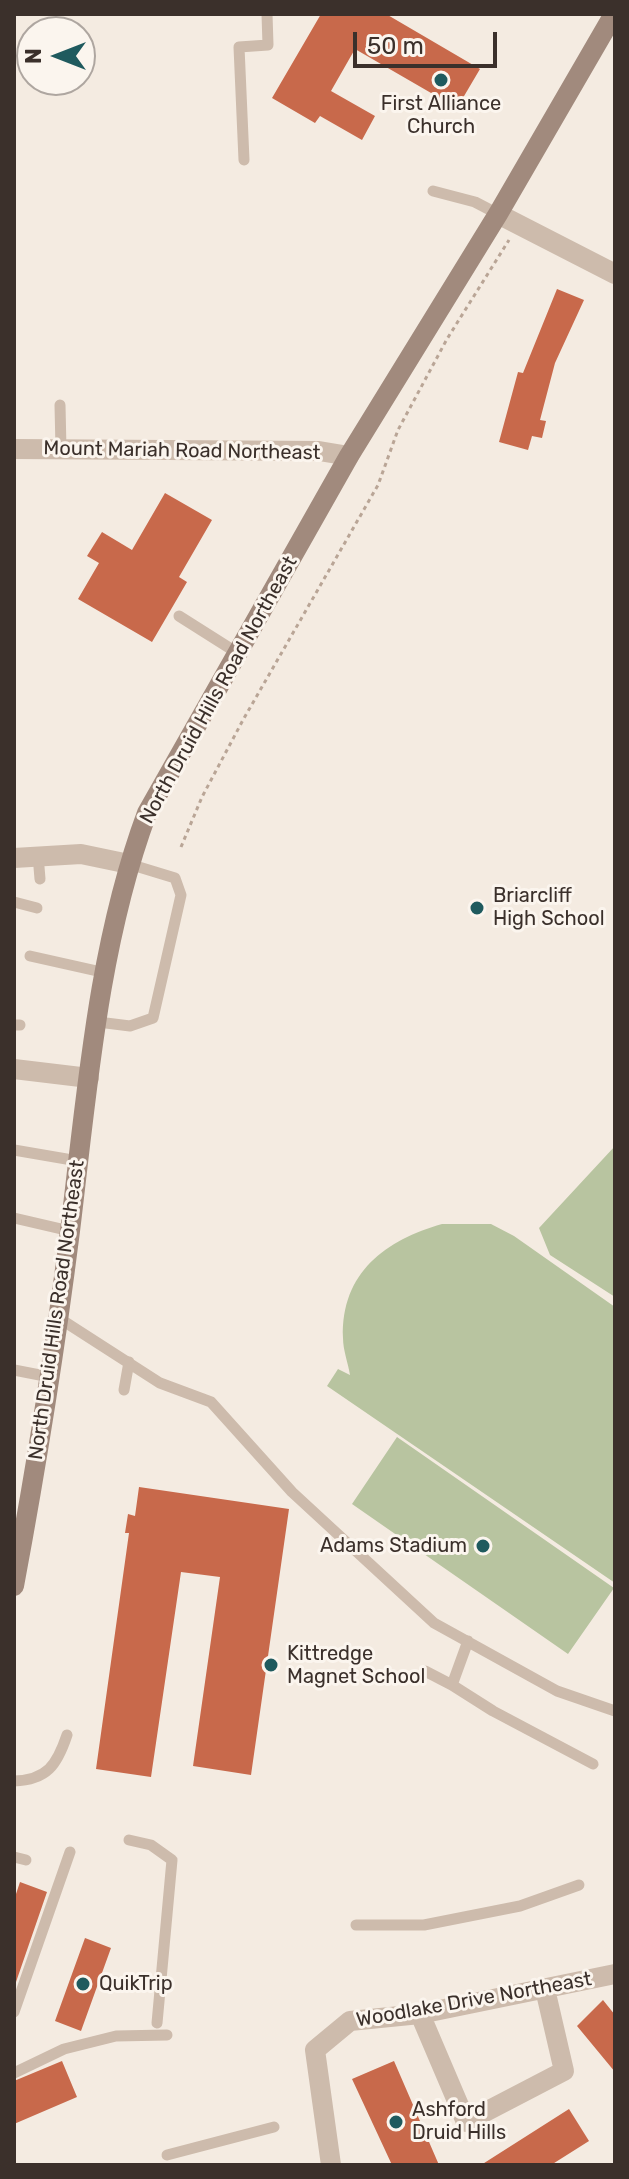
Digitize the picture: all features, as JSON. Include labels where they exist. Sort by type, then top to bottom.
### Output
[{"type":"main road","name":"North Druid Hills Road Northeast","points":[[14,1586],[23,1489],[50,1377],[98,1022],[129,864],[147,813],[349,456],[498,214],[614,14]]},
{"type":"street","points":[[498,214],[517,227],[615,274]]},
{"type":"street","name":"Mount Mariah Road Northeast","points":[[14,449],[319,451],[349,456]]},
{"type":"street","points":[[14,858],[38,854],[81,854],[129,864]]},
{"type":"street","points":[[14,1069],[89,1078]]},
{"type":"street","name":"Woodlake Drive Northeast","points":[[331,2165],[315,2050],[350,2021],[420,2014],[615,1974]]},
{"type":"street","points":[[420,2014],[466,2122],[564,2071],[545,1989]]},
{"type":"lane","points":[[244,160],[239,47],[268,45],[267,14]]},
{"type":"lane","points":[[433,191],[475,202],[498,214]]},
{"type":"lane","points":[[60,405],[61,449]]},
{"type":"lane","points":[[179,616],[239,654]]},
{"type":"lane","points":[[38,854],[40,879]]},
{"type":"lane","points":[[98,1022],[130,1026],[153,1018],[181,895],[175,878],[129,864]]},
{"type":"lane","points":[[14,902],[37,908]]},
{"type":"lane","points":[[30,956],[107,973]]},
{"type":"lane","points":[[14,1150],[78,1161]]},
{"type":"lane","points":[[14,1218],[70,1231]]},
{"type":"lane","points":[[59,1318],[160,1383],[211,1402],[292,1492],[434,1623],[557,1691],[615,1711]]},
{"type":"lane","points":[[124,1390],[129,1362]]},
{"type":"lane","points":[[14,1370],[50,1377]]},
{"type":"lane","points":[[452,1685],[468,1641]]},
{"type":"lane","points":[[425,1671],[593,1764]]},
{"type":"lane","points":[[14,1781],[31,1780],[47,1773],[58,1762],[67,1735]]},
{"type":"lane","points":[[129,1840],[151,1845],[172,1860],[157,2023]]},
{"type":"lane","points":[[14,2012],[70,1852]]},
{"type":"lane","points":[[356,1925],[424,1925],[520,1906],[579,1885]]},
{"type":"lane","points":[[14,2073],[64,2049],[116,2036],[167,2035]]},
{"type":"lane","points":[[167,2155],[274,2127]]},
{"type":"path","points":[[181,847],[202,797],[236,733],[378,485],[386,456],[447,339],[517,227]]},
{"type":"green space","points":[[615,1146],[615,1297],[550,1255],[539,1228]]},
{"type":"green space","points":[[442,1224],[491,1224],[514,1236],[615,1307],[615,1583],[327,1386],[338,1369],[350,1375],[343,1343],[344,1315],[359,1277],[371,1262],[403,1239]]},
{"type":"green space","name":"Adams Stadium","points":[[397,1437],[614,1588],[568,1654],[352,1504]]},
{"type":"building","name":"First Alliance Church","points":[[321,14],[386,14],[480,69],[457,108],[355,49],[331,91],[375,116],[362,140],[320,116],[315,123],[272,98]]},
{"type":"building","points":[[557,289],[584,300],[555,363],[540,420],[546,421],[542,438],[532,436],[528,450],[499,442],[518,372],[523,373]]},
{"type":"building","points":[[165,493],[212,520],[179,577],[187,582],[152,642],[78,599],[99,563],[87,556],[102,532],[132,550]]},
{"type":"building","points":[[139,1487],[289,1509],[251,1775],[193,1766],[220,1577],[181,1572],[151,1777],[96,1769],[129,1533],[125,1533],[128,1514],[135,1516]]},
{"type":"building","points":[[20,1882],[47,1892],[16,1982],[14,1900]]},
{"type":"building","name":"QuikTrip","points":[[85,1938],[111,1948],[81,2031],[55,2021]]},
{"type":"building","points":[[603,2000],[615,2015],[615,2072],[577,2026]]},
{"type":"building","points":[[62,2061],[77,2097],[14,2124],[14,2081]]},
{"type":"building","name":"Ashford Druid Hills","points":[[394,2061],[439,2165],[392,2165],[352,2079]]},
{"type":"building","name":"Ashford Druid Hills","points":[[569,2109],[589,2141],[551,2165],[481,2165]]},
{"type":"place","name":"First Alliance Church","points":[[441,80]]},
{"type":"place","name":"Briarcliff High School","points":[[477,908]]},
{"type":"place","name":"Adams Stadium","points":[[483,1546]]},
{"type":"place","name":"Kittredge Magnet School","points":[[271,1665]]},
{"type":"place","name":"QuikTrip","points":[[83,1984]]},
{"type":"place","name":"Ashford Druid Hills","points":[[396,2122]]}]
